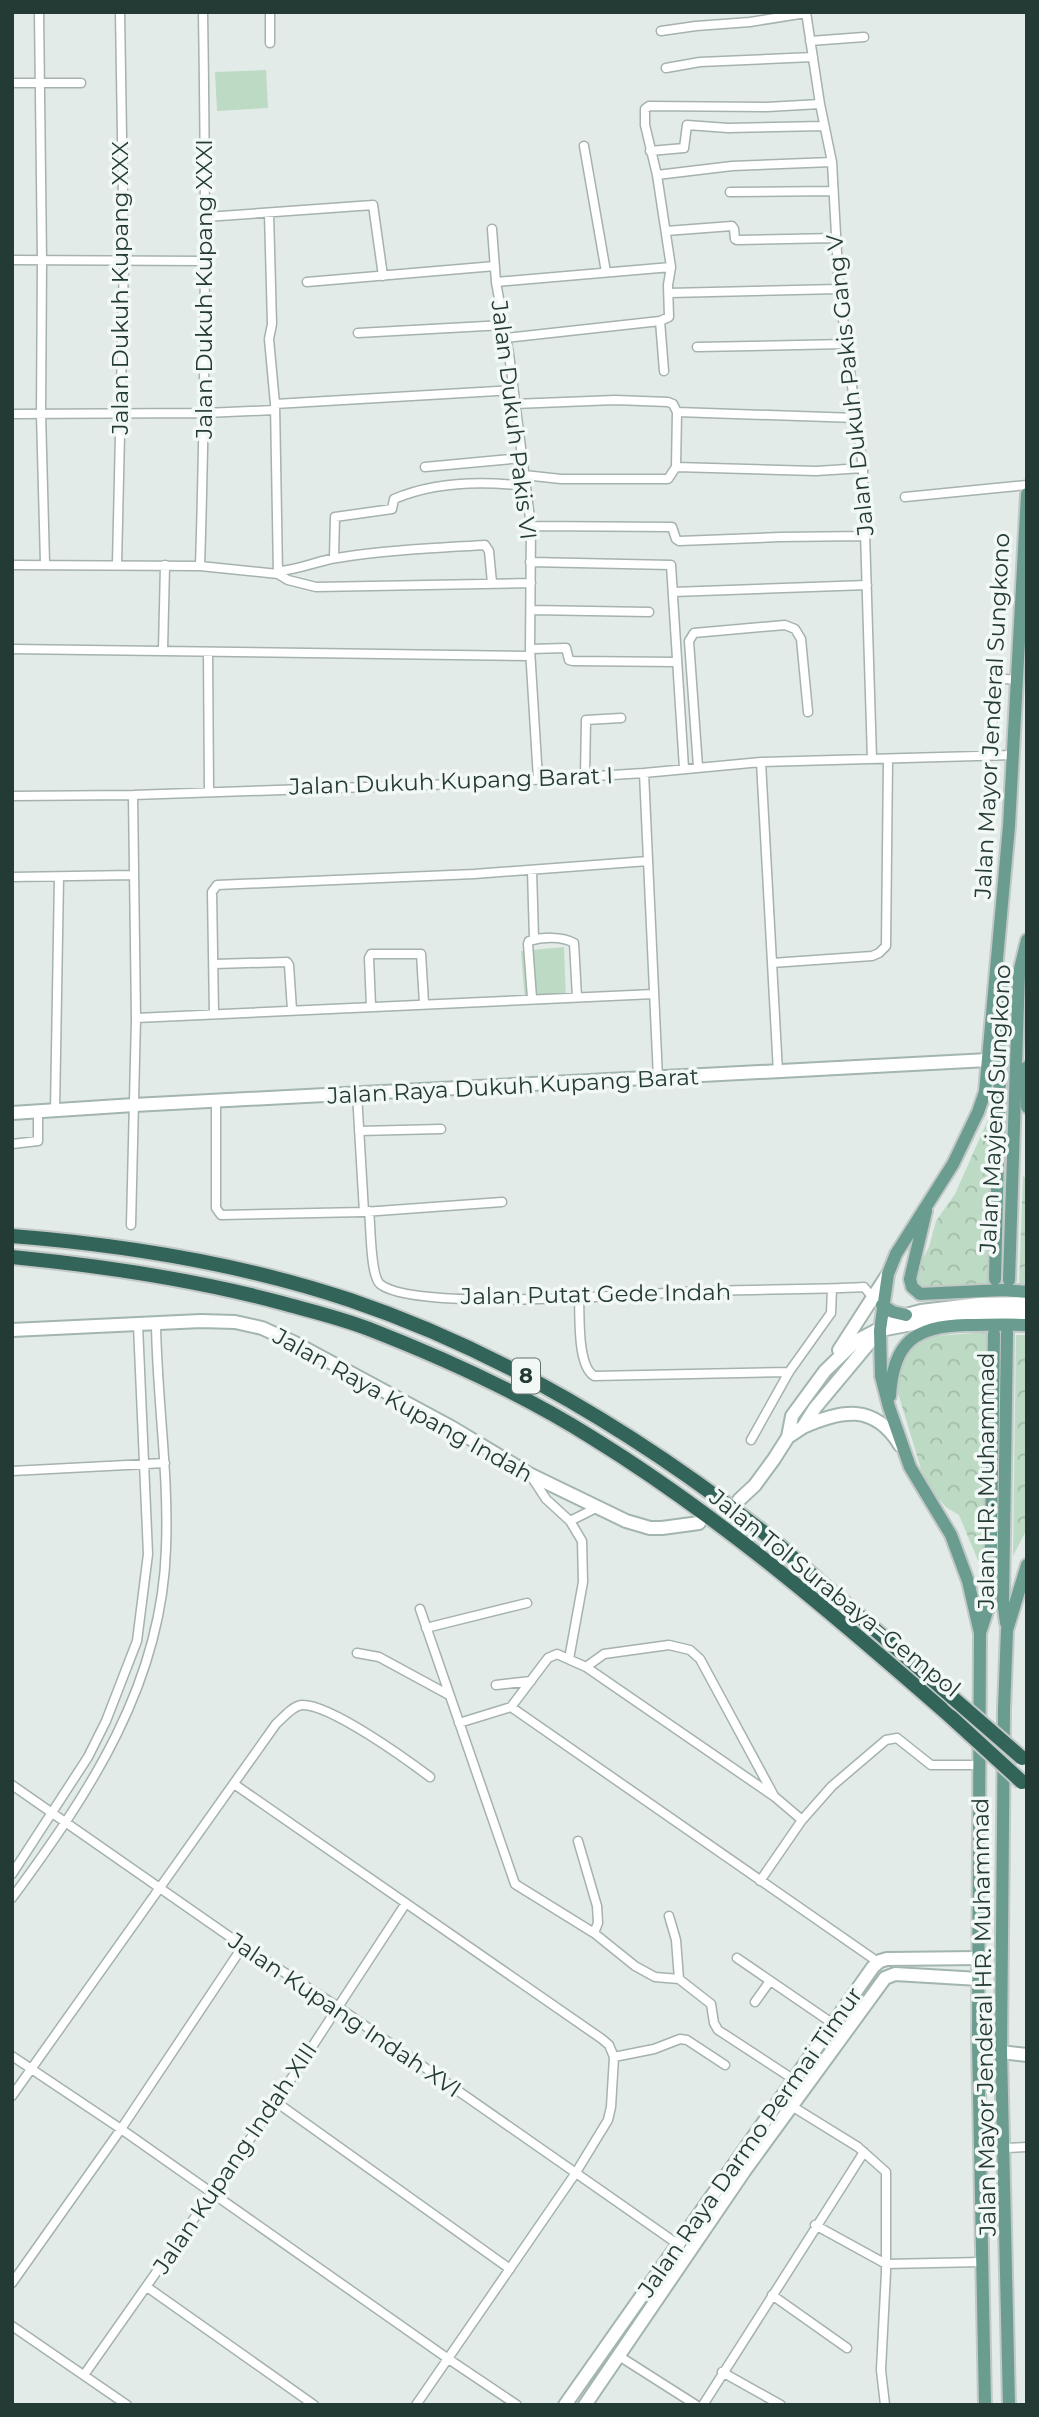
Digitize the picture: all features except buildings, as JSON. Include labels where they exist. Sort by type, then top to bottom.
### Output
[{"type":"highway","name":"Jalan Tol Surabaya–Gempol","points":[[12,1236],[141,1251],[296,1284],[352,1301],[472,1349],[539,1382],[601,1418],[765,1533],[1024,1760]]},
{"type":"highway","name":"Jalan Tol Surabaya–Gempol","points":[[12,1257],[99,1265],[225,1288],[367,1328],[489,1380],[592,1437],[705,1514],[792,1581],[951,1717],[1024,1784]]},
{"type":"main road","name":"Jalan Mayor Jenderal Sungkono","points":[[999,940],[1013,755],[1027,494]]},
{"type":"main road","points":[[980,1633],[968,1581],[951,1535],[911,1467],[889,1407],[881,1376],[877,1301],[896,1254],[953,1164],[985,1092],[999,940]]},
{"type":"main road","name":"Jalan Mayjend Sungkono","points":[[999,940],[1002,993],[1002,1280],[1019,973],[1027,940]]},
{"type":"main road","points":[[1027,1067],[1027,1107]]},
{"type":"main road","points":[[927,1206],[910,1279],[917,1292],[1027,1292]]},
{"type":"main road","points":[[877,1301],[893,1312],[906,1315]]},
{"type":"main road","points":[[889,1407],[892,1370],[896,1359],[914,1336],[944,1326],[1027,1325]]},
{"type":"main road","name":"Jalan HR. Muhammad","points":[[980,1633],[990,1602],[1000,1334],[1003,1601],[1007,1630]]},
{"type":"main road","points":[[1007,1630],[1027,1565]]},
{"type":"main road","name":"Jalan Mayor Jenderal HR. Muhammad","points":[[1007,1630],[1002,2052],[1009,2405]]},
{"type":"main road","name":"Jalan Mayor Jenderal HR. Muhammad","points":[[980,1633],[979,1979],[985,2405]]},
{"type":"street","points":[[39,12],[41,414],[45,564]]},
{"type":"street","name":"Jalan Dukuh Kupang XXX","points":[[117,564],[124,260],[120,12]]},
{"type":"street","name":"Jalan Dukuh Kupang XXXI","points":[[200,566],[206,261],[202,12]]},
{"type":"street","points":[[270,12],[270,43]]},
{"type":"street","points":[[661,31],[750,22],[806,12]]},
{"type":"street","name":"Jalan Dukuh Pakis Gang V","points":[[806,12],[832,162],[839,289],[863,468],[872,760]]},
{"type":"street","points":[[810,41],[864,37]]},
{"type":"street","points":[[666,68],[700,62],[813,57]]},
{"type":"street","points":[[12,83],[81,83]]},
{"type":"street","points":[[506,338],[660,321],[669,317],[671,267],[657,175],[645,125],[645,109],[820,104]]},
{"type":"street","points":[[650,151],[684,148],[687,125],[728,128],[824,125]]},
{"type":"street","points":[[584,146],[606,272]]},
{"type":"street","points":[[657,175],[732,166],[832,162]]},
{"type":"street","points":[[730,192],[832,191]]},
{"type":"street","points":[[206,217],[373,205],[383,276]]},
{"type":"street","points":[[269,213],[272,312],[269,340],[275,407],[278,572]]},
{"type":"street","points":[[666,231],[732,226],[736,240],[836,238]]},
{"type":"street","name":"Jalan Dukuh Pakis VI","points":[[492,229],[496,282],[531,526],[530,652],[538,779]]},
{"type":"street","points":[[12,260],[206,261]]},
{"type":"street","points":[[307,282],[495,265]]},
{"type":"street","points":[[496,282],[671,267]]},
{"type":"street","points":[[669,293],[839,289]]},
{"type":"street","points":[[660,321],[664,371]]},
{"type":"street","points":[[358,333],[504,325]]},
{"type":"street","points":[[698,347],[846,344]]},
{"type":"street","points":[[12,414],[205,413],[513,390]]},
{"type":"street","points":[[514,404],[615,400],[675,408],[856,418]]},
{"type":"street","points":[[524,475],[561,479],[668,479],[676,467],[675,408]]},
{"type":"street","points":[[425,467],[522,458]]},
{"type":"street","points":[[676,467],[816,471],[863,468]]},
{"type":"street","points":[[334,558],[335,517],[392,509],[394,499],[421,489],[504,483],[525,486]]},
{"type":"street","points":[[905,496],[1027,485]]},
{"type":"street","points":[[531,526],[673,527],[677,541],[866,536]]},
{"type":"street","points":[[12,565],[165,565],[278,572],[297,570],[334,558],[389,551],[485,545],[489,551],[492,583]]},
{"type":"street","points":[[530,562],[670,564],[684,768]]},
{"type":"street","points":[[163,650],[165,565]]},
{"type":"street","points":[[278,572],[288,580],[316,587],[531,583]]},
{"type":"street","points":[[674,592],[867,585]]},
{"type":"street","points":[[530,610],[649,612]]},
{"type":"street","points":[[698,767],[689,640],[694,633],[785,625],[795,629],[801,639],[808,712]]},
{"type":"street","points":[[12,649],[530,652],[565,648],[569,660],[573,661],[677,662]]},
{"type":"street","points":[[208,652],[209,791]]},
{"type":"street","points":[[991,755],[994,678],[1017,680]]},
{"type":"street","points":[[584,776],[586,720],[621,718]]},
{"type":"street","name":"Jalan Dukuh Kupang Barat I","points":[[12,796],[132,795],[485,783],[761,762],[1013,755]]},
{"type":"street","points":[[772,963],[872,956],[886,946],[888,759]]},
{"type":"street","points":[[761,762],[778,1072]]},
{"type":"street","points":[[644,773],[657,1078]]},
{"type":"street","points":[[131,1225],[136,1018],[132,795]]},
{"type":"street","points":[[214,1014],[212,892],[217,885],[492,873],[648,861]]},
{"type":"street","points":[[531,870],[534,939]]},
{"type":"street","points":[[12,877],[133,875]]},
{"type":"street","points":[[55,1111],[59,877]]},
{"type":"street","points":[[532,999],[528,944],[534,939],[566,939],[574,943],[578,997]]},
{"type":"street","points":[[371,1006],[371,954],[421,954],[425,1003]]},
{"type":"street","points":[[214,964],[287,962],[292,1010]]},
{"type":"street","points":[[136,1018],[654,994]]},
{"type":"street","name":"Jalan Raya Dukuh Kupang Barat","points":[[12,1113],[988,1060]]},
{"type":"street","points":[[356,1094],[367,1211]]},
{"type":"street","points":[[216,1100],[216,1208],[220,1215],[367,1211],[502,1202]]},
{"type":"street","points":[[12,1144],[38,1141],[38,1112]]},
{"type":"street","points":[[359,1131],[441,1129]]},
{"type":"street","name":"Jalan Putat Gede Indah","points":[[367,1211],[374,1276],[383,1286],[397,1292],[438,1298],[579,1298],[701,1291],[863,1287],[877,1301]]},
{"type":"street","points":[[751,1440],[789,1372],[831,1313],[832,1289]]},
{"type":"street","points":[[579,1298],[582,1351],[586,1368],[594,1376],[789,1372]]},
{"type":"street","points":[[788,1437],[792,1416],[877,1301]]},
{"type":"street","points":[[825,1371],[849,1346],[906,1315],[979,1304],[1027,1303]]},
{"type":"street","points":[[803,1427],[815,1408],[880,1330],[950,1317],[1002,1313],[1027,1315]]},
{"type":"street","name":"Jalan Raya Kupang Indah","points":[[12,1330],[201,1321],[234,1322],[262,1328],[451,1427],[531,1475],[626,1521],[650,1528],[679,1528],[699,1523]]},
{"type":"street","points":[[12,1898],[67,1823],[131,1708],[149,1655],[165,1570],[164,1463],[156,1324]]},
{"type":"street","points":[[28,1877],[15,1869],[88,1757],[106,1721],[134,1648],[141,1613],[148,1554],[138,1325]]},
{"type":"street","points":[[739,1500],[755,1485],[788,1437],[803,1427],[832,1415],[847,1413],[866,1416],[892,1434],[911,1467]]},
{"type":"street","points":[[12,1471],[164,1463]]},
{"type":"street","points":[[531,1475],[546,1499],[570,1521],[582,1541],[584,1575],[569,1659]]},
{"type":"street","points":[[570,1521],[598,1507]]},
{"type":"street","points":[[426,1628],[527,1603]]},
{"type":"street","points":[[420,1609],[515,1884],[594,1933],[647,1973],[663,1979],[679,1979],[711,2004],[718,2030],[793,2080]]},
{"type":"street","points":[[586,1667],[604,1654],[669,1645],[690,1650],[700,1659],[775,1797]]},
{"type":"street","points":[[134,1648],[149,1655]]},
{"type":"street","points":[[357,1653],[373,1654],[449,1695]]},
{"type":"street","points":[[460,1723],[511,1707],[550,1656],[557,1654],[586,1667],[775,1797],[802,1820]]},
{"type":"street","points":[[496,1685],[531,1681]]},
{"type":"street","points":[[12,2096],[273,1728],[297,1706],[308,1706],[342,1719],[430,1777]]},
{"type":"street","points":[[511,1707],[878,1962],[887,1959],[979,1958]]},
{"type":"street","points":[[760,1881],[802,1820],[832,1786],[888,1738],[897,1738],[931,1765],[978,1765]]},
{"type":"street","points":[[234,1784],[602,2039],[609,2045],[614,2062],[608,2120],[575,2174],[416,2405]]},
{"type":"street","name":"Jalan Kupang Indah XVI","points":[[12,1785],[685,2248]]},
{"type":"street","points":[[578,1841],[597,1906],[598,1923],[594,1933]]},
{"type":"street","name":"Jalan Kupang Indah XIII","points":[[84,2375],[276,2102],[407,1903]]},
{"type":"street","points":[[668,1916],[676,1940],[679,1979]]},
{"type":"street","points":[[12,2283],[121,2129],[243,1946]]},
{"type":"street","points":[[737,1958],[832,2024]]},
{"type":"street","name":"Jalan Raya Darmo Permai Timur","points":[[786,2102],[793,2080],[878,1962]]},
{"type":"street","name":"Jalan Raya Darmo Permai Timur","points":[[585,2405],[641,2322],[685,2248],[786,2102],[887,1976],[979,1979]]},
{"type":"street","points":[[755,2002],[770,1981]]},
{"type":"street","points":[[614,2062],[680,2039],[687,2040],[725,2065]]},
{"type":"street","points":[[1002,2052],[1027,2055]]},
{"type":"street","points":[[12,2056],[517,2405]]},
{"type":"street","points":[[276,2102],[510,2269]]},
{"type":"street","points":[[786,2102],[864,2152],[886,2172],[886,2264],[881,2370],[885,2405]]},
{"type":"street","points":[[1004,2148],[1027,2147]]},
{"type":"street","points":[[703,2405],[815,2225],[864,2152]]},
{"type":"street","points":[[815,2225],[886,2264],[981,2262]]},
{"type":"street","name":"Jalan Raya Darmo Permai Timur","points":[[565,2405],[629,2315],[685,2248]]},
{"type":"street","points":[[147,2287],[314,2405]]},
{"type":"street","points":[[772,2295],[847,2348]]},
{"type":"street","points":[[629,2315],[641,2322]]},
{"type":"street","points":[[12,2326],[127,2405]]},
{"type":"street","points":[[601,2355],[616,2360],[696,2405]]},
{"type":"street","points":[[722,2372],[781,2405]]},
{"type":"green space","points":[[266,70],[268,108],[217,111],[215,72]]},
{"type":"green space","points":[[564,947],[566,1000],[525,1002],[521,951]]},
{"type":"green space","points":[[991,1113],[988,1288],[920,1292],[912,1278],[929,1247],[936,1221],[955,1194]]},
{"type":"green space","points":[[1023,1176],[1027,1179],[1027,1289],[1019,1288]]},
{"type":"green space","points":[[988,1332],[984,1575],[959,1515],[947,1508],[933,1493],[921,1469],[894,1380],[901,1354],[922,1337]]},
{"type":"green space","points":[[1016,1335],[1027,1335],[1027,1529],[1013,1556]]}]
